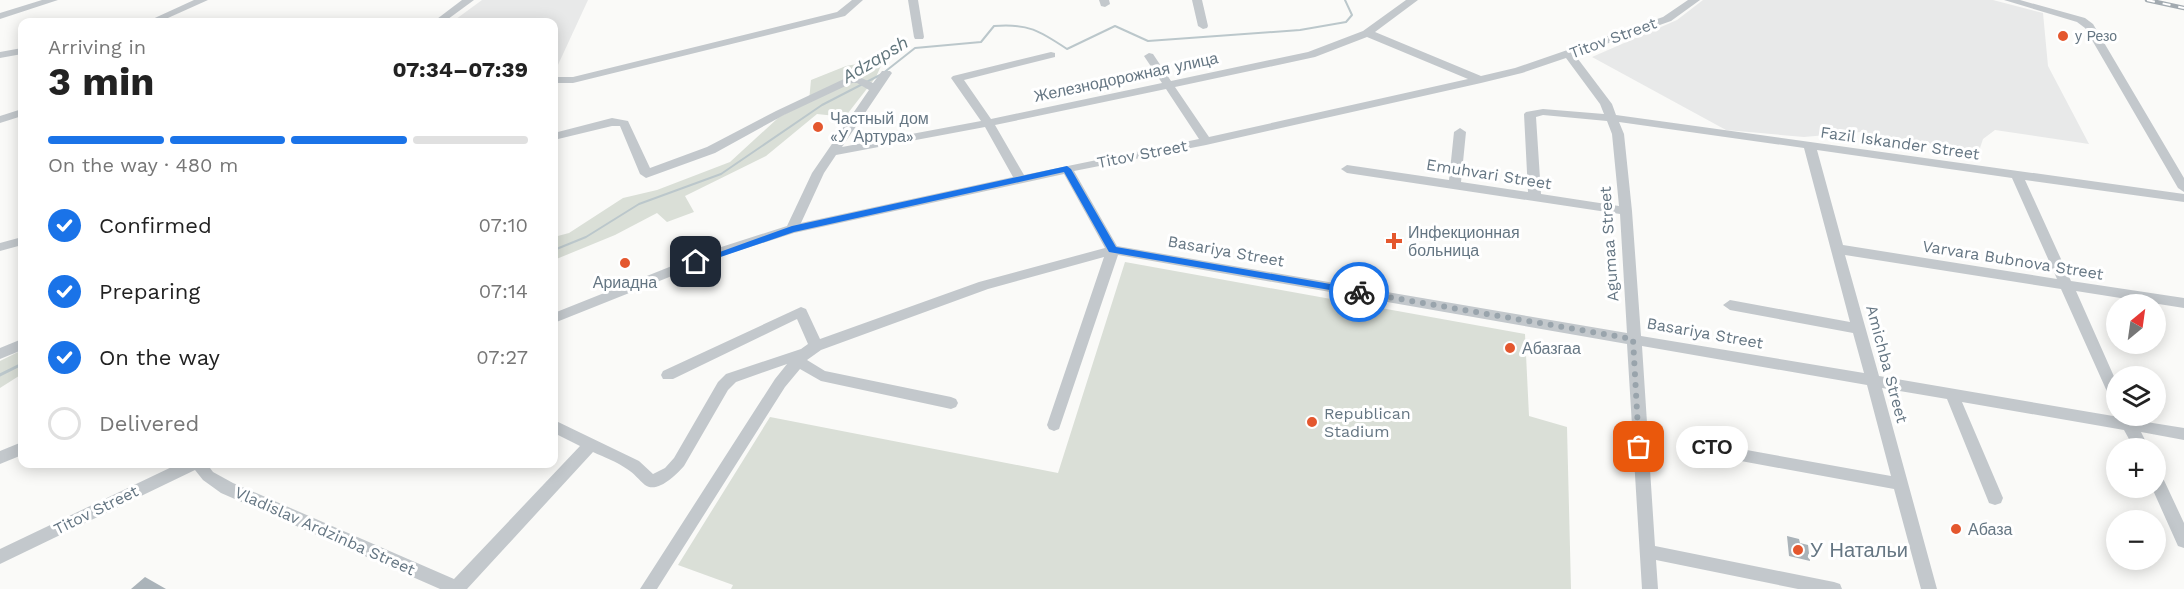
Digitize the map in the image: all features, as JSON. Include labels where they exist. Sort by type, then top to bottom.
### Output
[{"type":"street","points":[[0,16],[53,0]]},
{"type":"street","points":[[160,18],[203,0]]},
{"type":"street","points":[[443,18],[468,0]]},
{"type":"street","points":[[558,80],[573,80],[841,14],[858,0]]},
{"type":"street","points":[[914,0],[918,37]]},
{"type":"street","points":[[1197,0],[1203,26]]},
{"type":"street","name":"Железнодорожная улица","points":[[834,152],[1170,86],[1311,55],[1367,33],[1413,0]]},
{"type":"street","name":"Titov Street","points":[[558,316],[717,254],[792,229],[1481,80],[1569,54],[1667,19],[1695,0]]},
{"type":"street","points":[[2009,0],[2081,20],[2089,26],[2184,189]]},
{"type":"street","points":[[1367,33],[1481,80]]},
{"type":"street","points":[[0,55],[18,52]]},
{"type":"street","name":"Agumaa Street","points":[[1569,54],[1582,69],[1613,118],[1618,134],[1626,211],[1650,589]]},
{"type":"street","points":[[1020,179],[988,123],[957,78],[1051,55]]},
{"type":"street","points":[[1149,56],[1206,141]]},
{"type":"street","points":[[792,229],[806,194],[834,152],[868,85],[886,73]]},
{"type":"street","points":[[558,135],[612,122],[624,123],[645,174],[711,150],[780,113],[850,80],[868,85]]},
{"type":"street","name":"Fazil Iskander Street","points":[[1535,198],[1530,114],[1543,112],[1613,118],[1810,148],[2184,198]]},
{"type":"street","points":[[0,120],[18,113]]},
{"type":"street","points":[[1455,186],[1460,132]]},
{"type":"street","name":"Amichba Street","points":[[1810,148],[1929,589]]},
{"type":"street","points":[[1054,424],[1113,250],[1067,169]]},
{"type":"street","name":"Emuhvari Street","points":[[1347,169],[1626,211]]},
{"type":"street","points":[[2017,175],[2106,374]]},
{"type":"street","points":[[0,247],[18,242]]},
{"type":"street","name":"Varvara Bubnova Street","points":[[1837,249],[2184,303]]},
{"type":"street","points":[[558,428],[634,465],[652,482],[670,472],[679,462],[723,386],[731,378],[806,353],[984,285],[1113,250]]},
{"type":"street","name":"Basariya Street","points":[[1113,250],[1952,394],[2106,417]]},
{"type":"street","points":[[1730,305],[1859,328]]},
{"type":"street","points":[[668,375],[801,312],[806,353],[821,376],[951,403]]},
{"type":"street","points":[[0,354],[18,346]]},
{"type":"street","points":[[648,589],[702,501],[780,383],[806,353]]},
{"type":"street","points":[[1952,394],[1995,498]]},
{"type":"street","name":"Basariya Street","points":[[2151,426],[2184,434]]},
{"type":"street","points":[[457,589],[591,444]]},
{"type":"street","points":[[0,458],[18,450]]},
{"type":"street","points":[[1730,453],[1900,484]]},
{"type":"street","name":"Titov Street","points":[[0,557],[184,468]]},
{"type":"street","name":"Vladislav Ardzinba Street","points":[[202,468],[208,476],[227,488],[457,589]]},
{"type":"street","points":[[2164,498],[2184,541]]},
{"type":"street","points":[[1647,551],[1834,589]]},
{"type":"shaded area","points":[[482,0],[588,0],[558,65],[558,18],[457,18]]},
{"type":"shaded area","points":[[1703,0],[1993,0],[2043,13],[2048,66],[2089,144],[1995,130],[1983,139],[1980,148],[1973,147],[1970,150],[1861,132],[1804,137],[1726,130],[1592,57],[1677,20]]},
{"type":"shaded area","points":[[884,59],[876,77],[845,117],[817,114],[766,156],[685,196],[694,212],[667,222],[657,213],[615,235],[558,258],[558,236],[569,233],[623,198],[657,190],[730,162],[778,118],[809,101],[811,80],[846,66]]},
{"type":"shaded area","name":"Republican Stadium","points":[[1125,262],[1525,334],[1529,416],[1567,427],[1571,589],[731,589],[733,585],[678,565],[770,417],[1058,473]]},
{"type":"shaded area","points":[[18,352],[18,377],[0,388],[0,361]]},
{"type":"building","name":"У Натальи","points":[[1787,536],[1799,539],[1800,543],[1808,545],[1810,561],[1789,556]]},
{"type":"building","points":[[145,577],[166,589],[131,589]]},
{"type":"waterway","name":"Adzapsh","points":[[558,248],[586,237],[639,204],[721,174],[822,105],[882,74],[915,48],[981,42],[994,26],[1006,25],[1033,30],[1067,49],[1115,26],[1148,41],[1300,30],[1346,22],[1352,15],[1345,0]]},
{"type":"waterway","name":"Adzapsh","points":[[0,375],[18,366]]},
{"type":"railway","points":[[2147,0],[2184,8]]},
{"type":"way so far","points":[[1359,292],[1633,339],[1639,447]]},
{"type":"place","name":"у Резо","points":[[2063,36]]},
{"type":"place","name":"Частный дом «У Артура»","points":[[818,127]]},
{"type":"place","name":"Инфекционная больница","points":[[1394,241]]},
{"type":"place","name":"Ариадна","points":[[625,263]]},
{"type":"place","name":"Абазгаа","points":[[1510,348]]},
{"type":"place","name":"Republican Stadium","points":[[1312,422]]},
{"type":"place","name":"СТО","points":[[1639,447]]},
{"type":"place","name":"Абаза","points":[[1956,529]]},
{"type":"place","name":"У Натальи","points":[[1798,550]]},
{"type":"route","points":[[696,262],[792,229],[1067,169],[1113,250],[1359,292]]}]
